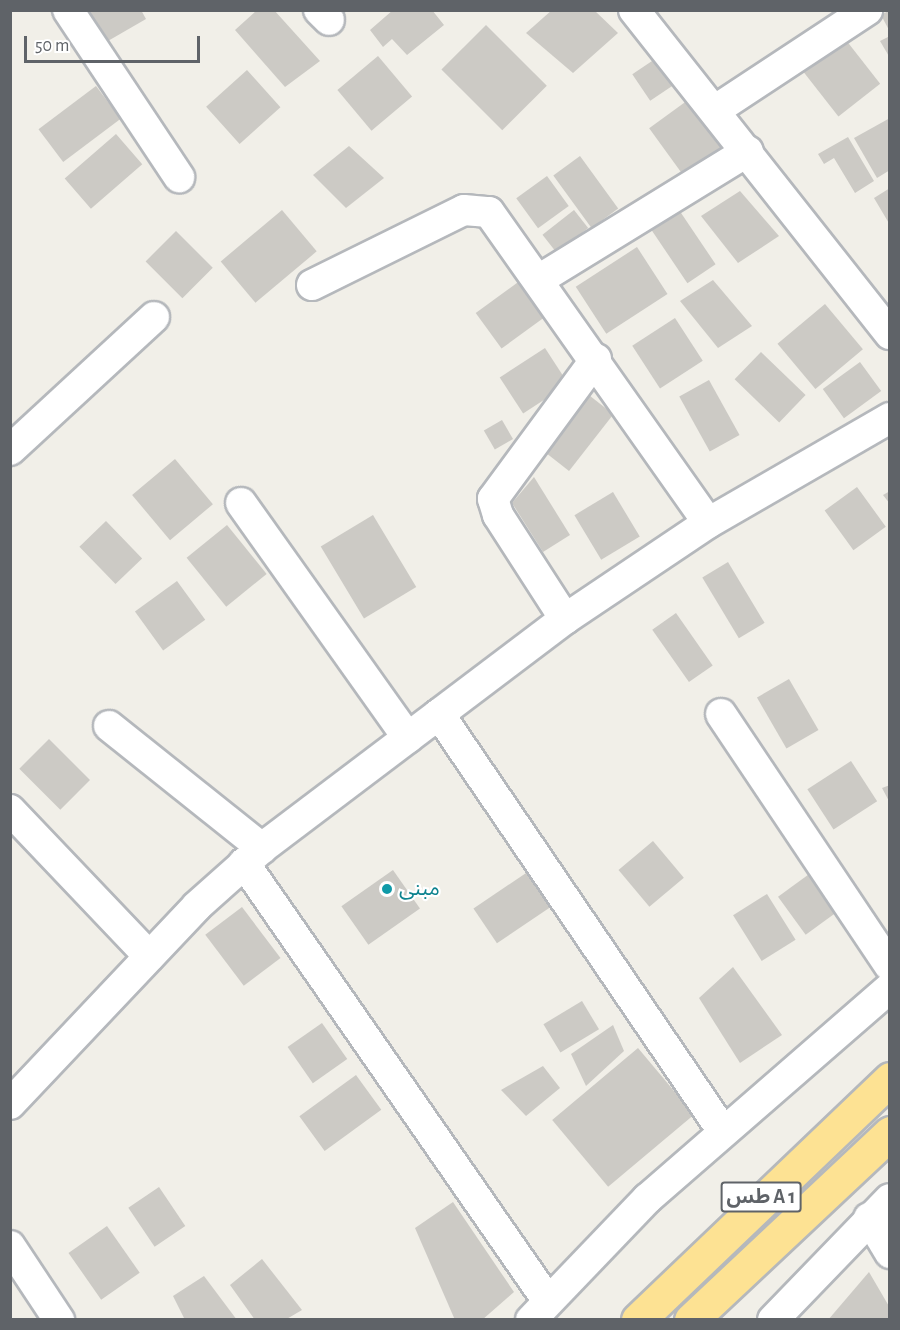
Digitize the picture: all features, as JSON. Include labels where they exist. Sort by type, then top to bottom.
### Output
[{"type":"highway","name":"طس A 1","points":[[638,1320],[890,1079]]},
{"type":"highway","name":"طس A 1","points":[[691,1320],[890,1133]]},
{"type":"street","points":[[68,10],[179,177]]},
{"type":"street","points":[[634,10],[717,109],[890,334]]},
{"type":"street","points":[[717,109],[867,10]]},
{"type":"street","points":[[540,279],[748,151]]},
{"type":"street","points":[[312,285],[464,210],[489,212],[540,279],[708,523]]},
{"type":"street","points":[[10,450],[154,317]]},
{"type":"street","points":[[565,618],[498,515],[493,500],[596,359]]},
{"type":"street","points":[[10,1104],[149,956],[253,856],[565,618],[708,523],[890,418]]},
{"type":"street","points":[[241,502],[408,738]]},
{"type":"street","points":[[439,714],[722,1130]]},
{"type":"street","points":[[721,714],[890,966]]},
{"type":"street","points":[[109,726],[253,856],[540,1310],[722,1130],[890,988]]},
{"type":"street","points":[[10,810],[149,956]]},
{"type":"street","points":[[879,1209],[890,1253]]},
{"type":"street","points":[[773,1320],[879,1209]]},
{"type":"street","points":[[10,1245],[59,1320]]},
{"type":"building","points":[[79,10],[141,10],[146,19],[101,45]]},
{"type":"building","points":[[257,10],[274,10],[320,61],[285,87],[235,30]]},
{"type":"building","points":[[393,10],[432,10],[444,25],[407,55],[392,39],[383,47],[370,30]]},
{"type":"building","points":[[552,10],[594,10],[618,33],[573,73],[526,33]]},
{"type":"building","points":[[890,10],[890,32],[881,15]]},
{"type":"building","points":[[486,25],[547,86],[502,130],[441,70]]},
{"type":"building","points":[[842,35],[880,84],[838,116],[800,68]]},
{"type":"building","points":[[890,36],[890,58],[880,41]]},
{"type":"building","points":[[378,56],[412,97],[371,131],[337,90]]},
{"type":"building","points":[[658,57],[676,84],[650,101],[632,74]]},
{"type":"building","points":[[247,70],[280,107],[240,144],[206,107]]},
{"type":"building","points":[[96,86],[121,119],[63,162],[38,129]]},
{"type":"building","points":[[688,100],[722,147],[683,175],[649,128]]},
{"type":"building","points":[[890,118],[890,170],[877,178],[854,138]]},
{"type":"building","points":[[116,134],[142,164],[91,209],[65,179]]},
{"type":"building","points":[[848,137],[874,181],[855,193],[834,158],[824,164],[818,154]]},
{"type":"building","points":[[349,146],[384,178],[346,208],[313,175]]},
{"type":"building","points":[[580,156],[618,209],[592,228],[553,175]]},
{"type":"building","points":[[547,176],[569,206],[538,228],[516,198]]},
{"type":"building","points":[[890,188],[890,225],[874,198]]},
{"type":"building","points":[[740,191],[779,236],[738,263],[701,216]]},
{"type":"building","points":[[677,207],[716,264],[687,283],[649,226]]},
{"type":"building","points":[[282,210],[317,251],[255,303],[221,261]]},
{"type":"building","points":[[574,210],[588,228],[557,253],[542,235]]},
{"type":"building","points":[[176,231],[213,268],[182,298],[146,261]]},
{"type":"building","points":[[637,247],[667,294],[606,334],[576,287]]},
{"type":"building","points":[[521,280],[547,316],[502,349],[476,313]]},
{"type":"building","points":[[713,280],[752,326],[718,348],[680,301]]},
{"type":"building","points":[[825,304],[863,349],[815,389],[778,344]]},
{"type":"building","points":[[675,318],[703,361],[660,389],[632,346]]},
{"type":"building","points":[[545,348],[568,384],[523,413],[500,377]]},
{"type":"building","points":[[761,352],[806,395],[779,422],[735,379]]},
{"type":"building","points":[[860,362],[881,391],[844,418],[823,389]]},
{"type":"building","points":[[709,380],[740,435],[710,452],[679,396]]},
{"type":"building","points":[[585,392],[613,414],[569,471],[541,449]]},
{"type":"building","points":[[502,420],[513,439],[495,450],[484,430]]},
{"type":"building","points":[[175,459],[213,504],[170,540],[132,495]]},
{"type":"building","points":[[534,477],[570,535],[543,552],[512,503]]},
{"type":"building","points":[[857,487],[886,527],[853,550],[825,511]]},
{"type":"building","points":[[890,491],[890,504],[883,495]]},
{"type":"building","points":[[613,492],[640,537],[601,560],[574,515]]},
{"type":"building","points":[[373,515],[416,587],[364,618],[321,546]]},
{"type":"building","points":[[106,521],[142,558],[116,584],[79,547]]},
{"type":"building","points":[[227,525],[267,574],[226,607],[187,558]]},
{"type":"building","points":[[728,562],[765,623],[739,638],[702,577]]},
{"type":"building","points":[[177,581],[205,620],[163,650],[135,612]]},
{"type":"building","points":[[676,613],[713,665],[689,682],[652,630]]},
{"type":"building","points":[[789,679],[818,730],[786,749],[757,698]]},
{"type":"building","points":[[49,739],[90,780],[60,810],[19,769]]},
{"type":"building","points":[[851,761],[877,801],[834,830],[807,789]]},
{"type":"building","points":[[890,785],[890,803],[882,788]]},
{"type":"building","points":[[653,841],[684,878],[649,907],[619,870]]},
{"type":"building","name":"مبنى","points":[[393,870],[420,909],[368,945],[341,906]]},
{"type":"building","points":[[529,871],[552,906],[497,943],[473,908]]},
{"type":"building","points":[[812,872],[840,910],[806,935],[778,897]]},
{"type":"building","points":[[767,894],[796,940],[762,961],[733,915]]},
{"type":"building","points":[[242,907],[281,958],[244,986],[205,935]]},
{"type":"building","points":[[733,967],[782,1035],[740,1063],[699,998]]},
{"type":"building","points":[[582,1001],[599,1029],[560,1052],[543,1024]]},
{"type":"building","points":[[322,1023],[347,1059],[313,1083],[288,1047]]},
{"type":"building","points":[[613,1025],[624,1051],[586,1086],[571,1054]]},
{"type":"building","points":[[638,1048],[694,1115],[608,1187],[552,1120]]},
{"type":"building","points":[[543,1066],[560,1088],[526,1116],[501,1090]]},
{"type":"building","points":[[356,1075],[381,1110],[325,1151],[299,1116]]},
{"type":"building","points":[[159,1187],[185,1226],[155,1247],[128,1208]]},
{"type":"building","points":[[453,1202],[514,1292],[482,1320],[455,1320],[415,1228]]},
{"type":"building","points":[[107,1226],[140,1273],[101,1300],[68,1253]]},
{"type":"building","points":[[262,1259],[302,1310],[285,1320],[255,1320],[230,1285]]},
{"type":"building","points":[[869,1272],[890,1308],[890,1320],[828,1320]]},
{"type":"building","points":[[204,1276],[237,1320],[185,1320],[173,1296]]},
{"type":"place","name":"مبنى","points":[[387,889]]}]
